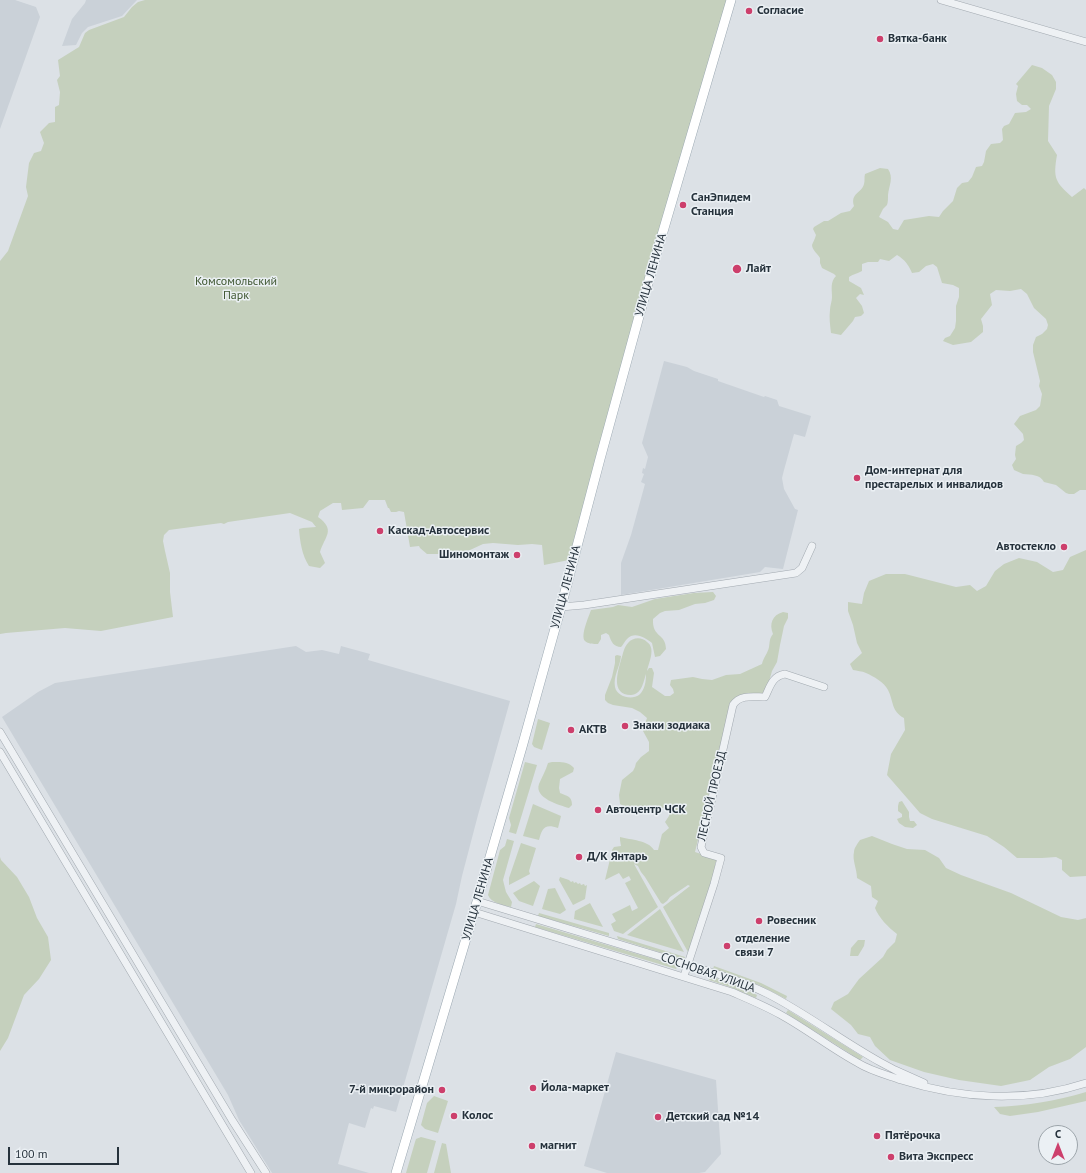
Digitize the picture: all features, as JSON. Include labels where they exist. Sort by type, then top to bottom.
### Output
[{"type":"main road","name":"УЛИЦА ЛЕНИНА","points":[[396,1173],[474,912],[561,607],[652,269],[731,0]]},
{"type":"street","points":[[941,0],[1086,42]]},
{"type":"street","points":[[561,607],[584,605],[796,572],[802,568],[812,546]]},
{"type":"street","name":"ЛЕСНОЙ ПРОЕЗД","points":[[684,976],[721,858],[704,853],[701,848],[733,706],[740,698],[765,697],[775,677],[779,675],[785,674],[824,687]]},
{"type":"street","points":[[0,732],[232,1120],[266,1173]]},
{"type":"street","points":[[0,752],[251,1173]]},
{"type":"street","name":"СОСНОВАЯ УЛИЦА","points":[[477,901],[688,964],[729,978],[767,994],[788,1005],[895,1070],[944,1091]]},
{"type":"street","name":"СОСНОВАЯ УЛИЦА","points":[[474,912],[717,986],[782,1015],[859,1064],[899,1080],[944,1091],[1012,1097],[1046,1093],[1086,1083]]},
{"type":"shaded area","points":[[0,0],[15,0],[36,7],[40,17],[0,129]]},
{"type":"shaded area","points":[[86,0],[137,0],[122,16],[88,27],[82,33],[76,45],[62,46],[72,19]]},
{"type":"shaded area","points":[[664,361],[687,367],[694,371],[718,379],[718,381],[777,400],[779,406],[811,416],[805,437],[794,434],[782,478],[784,489],[795,509],[798,510],[783,569],[765,567],[760,572],[621,595],[621,563],[631,535],[645,484],[641,482],[644,474],[642,473],[643,468],[645,469],[648,457],[642,443]]},
{"type":"shaded area","points":[[296,646],[306,652],[322,650],[339,654],[341,646],[370,654],[368,660],[510,701],[478,815],[456,904],[396,1112],[374,1106],[373,1109],[371,1108],[365,1128],[349,1123],[338,1164],[369,1173],[272,1173],[239,1120],[228,1095],[2,717],[38,692],[55,683]]},
{"type":"shaded area","name":"Детский сад №14","points":[[616,1052],[716,1080],[721,1154],[705,1172],[607,1173],[584,1166]]},
{"type":"green space","name":"Комсомольский Парк","points":[[145,0],[731,0],[574,559],[544,565],[542,545],[532,544],[518,545],[493,543],[483,544],[470,550],[442,554],[427,554],[419,546],[410,547],[404,512],[391,512],[385,500],[369,500],[363,508],[342,510],[341,503],[333,503],[320,511],[318,517],[327,526],[328,530],[320,552],[325,563],[320,568],[309,566],[303,553],[299,534],[299,529],[316,527],[312,522],[290,513],[228,522],[224,524],[221,523],[169,530],[164,535],[163,541],[170,573],[170,592],[173,617],[101,631],[65,628],[0,634],[0,261],[8,251],[28,196],[26,187],[29,163],[34,153],[41,151],[44,143],[40,132],[49,123],[55,122],[55,107],[59,105],[60,92],[57,80],[60,76],[58,60],[79,47],[85,33],[89,30],[124,17],[138,2]]},
{"type":"green space","points":[[1032,65],[1042,68],[1052,75],[1056,82],[1056,89],[1049,106],[1048,141],[1057,155],[1055,169],[1057,179],[1062,187],[1072,197],[1084,188],[1086,190],[1086,490],[1080,490],[1074,494],[1066,493],[1056,485],[1044,482],[1038,476],[1023,474],[1014,470],[1012,465],[1016,459],[1016,446],[1024,440],[1023,434],[1014,424],[1020,416],[1036,410],[1040,406],[1042,394],[1039,386],[1040,381],[1033,352],[1033,345],[1036,337],[1047,329],[1048,325],[1046,319],[1034,308],[1027,294],[1021,289],[1010,291],[996,290],[990,294],[992,305],[981,319],[983,332],[971,342],[953,345],[943,341],[945,338],[950,336],[955,328],[959,288],[942,283],[937,267],[933,264],[926,266],[919,272],[912,273],[906,262],[897,255],[889,261],[880,259],[878,262],[868,262],[862,264],[862,271],[849,277],[849,281],[861,288],[864,295],[860,294],[856,298],[862,306],[864,313],[861,316],[855,317],[841,335],[831,333],[830,308],[832,286],[836,276],[822,268],[820,258],[813,249],[812,245],[816,235],[813,229],[814,227],[841,213],[850,211],[854,206],[853,202],[855,196],[863,187],[865,174],[880,168],[888,169],[891,179],[888,202],[879,217],[888,222],[893,229],[898,230],[904,220],[929,216],[939,217],[953,201],[957,188],[962,183],[968,182],[976,167],[982,166],[986,151],[991,144],[1000,143],[1003,140],[1002,129],[1004,126],[1009,124],[1015,113],[1026,112],[1031,109],[1027,105],[1022,105],[1017,101],[1016,94],[1018,86],[1016,84]]},
{"type":"green space","points":[[1086,550],[1086,876],[1070,877],[1062,870],[1062,860],[1056,857],[1017,858],[987,836],[932,819],[920,813],[887,775],[891,754],[905,730],[904,718],[893,706],[890,694],[884,685],[869,674],[853,670],[850,664],[862,653],[857,643],[848,611],[848,602],[862,604],[864,593],[869,581],[886,574],[905,574],[956,587],[970,585],[977,591],[986,586],[995,571],[1004,564],[1019,558],[1037,562],[1053,572],[1063,570],[1070,557]]},
{"type":"green space","points":[[713,592],[716,596],[714,600],[695,604],[679,610],[665,611],[653,619],[653,625],[657,633],[664,640],[666,649],[660,656],[655,657],[652,643],[637,635],[626,640],[621,647],[613,644],[609,635],[606,633],[601,635],[601,639],[598,644],[591,644],[585,641],[584,631],[591,610],[618,605],[632,607],[655,599],[694,593]]},
{"type":"green space","points":[[783,612],[788,613],[788,618],[784,626],[777,662],[772,671],[768,685],[763,693],[732,702],[695,852],[719,860],[715,863],[715,867],[718,865],[689,951],[688,952],[663,907],[690,886],[688,885],[670,897],[663,904],[638,866],[634,864],[658,907],[623,934],[614,931],[611,924],[616,921],[612,914],[630,905],[632,911],[638,908],[625,883],[631,880],[629,876],[623,879],[619,873],[605,880],[611,855],[613,856],[612,850],[614,847],[621,846],[620,837],[644,842],[654,850],[658,850],[662,834],[669,828],[665,822],[669,816],[670,809],[661,808],[654,811],[649,811],[642,807],[625,806],[620,804],[619,795],[622,780],[633,771],[636,763],[649,751],[649,742],[643,731],[647,718],[632,708],[613,705],[605,700],[605,695],[612,677],[615,656],[621,656],[615,679],[616,690],[625,697],[636,697],[644,688],[646,674],[638,693],[631,695],[624,694],[620,691],[617,676],[623,653],[630,641],[635,639],[645,640],[651,648],[647,671],[649,668],[652,668],[654,673],[652,687],[665,696],[670,696],[674,693],[670,685],[671,680],[693,677],[712,680],[726,675],[740,674],[762,664],[773,634],[771,627],[772,620],[776,615]]},
{"type":"green space","points":[[538,719],[550,723],[542,750],[534,747],[532,744]]},
{"type":"green space","points":[[525,762],[537,765],[516,834],[509,832],[511,825],[509,818]]},
{"type":"green space","points":[[548,763],[567,763],[574,768],[573,772],[560,779],[560,793],[569,797],[571,800],[572,805],[569,808],[548,800],[540,793],[538,789]]},
{"type":"green space","points":[[902,801],[909,812],[910,821],[914,821],[917,825],[913,828],[905,827],[899,823],[897,819],[902,817],[902,814],[898,811],[898,806],[899,802]]},
{"type":"green space","points":[[533,804],[561,816],[558,828],[550,826],[544,828],[539,840],[523,836]]},
{"type":"green space","points":[[872,836],[907,849],[925,850],[939,858],[946,868],[1011,893],[1061,917],[1078,920],[1086,918],[1086,1047],[1070,1059],[1049,1067],[1030,1080],[1001,1086],[959,1080],[924,1072],[890,1060],[875,1046],[870,1037],[858,1034],[851,1025],[831,1009],[834,1002],[848,994],[859,979],[883,957],[887,950],[895,942],[897,934],[884,922],[877,912],[875,908],[878,901],[872,897],[871,886],[857,878],[854,858],[856,846],[860,840]]},
{"type":"green space","points":[[507,839],[514,841],[503,880],[506,892],[512,902],[511,907],[494,902],[488,895],[500,850],[505,846]]},
{"type":"green space","points":[[521,843],[536,848],[529,871],[530,874],[509,885],[509,878]]},
{"type":"green space","points":[[0,857],[17,877],[29,897],[37,918],[48,937],[51,960],[39,979],[24,995],[8,1038],[0,1051]]},
{"type":"green space","points":[[560,877],[571,882],[573,881],[574,883],[580,883],[581,885],[584,884],[585,886],[587,885],[585,899],[573,905],[559,880]]},
{"type":"green space","points":[[534,881],[540,886],[533,906],[519,901],[513,893]]},
{"type":"green space","points":[[555,888],[566,910],[560,914],[542,909],[548,889]]},
{"type":"green space","points":[[590,903],[603,927],[574,919],[575,911]]},
{"type":"green space","points":[[660,909],[684,952],[627,935]]},
{"type":"green space","points":[[539,913],[609,933],[609,936],[538,916]]},
{"type":"green space","points":[[536,924],[678,966],[676,969],[535,927]]},
{"type":"green space","points":[[617,936],[685,957],[684,960],[618,939]]},
{"type":"green space","points":[[858,940],[865,940],[864,946],[858,956],[850,956],[851,948]]},
{"type":"green space","points":[[714,966],[761,983],[787,996],[786,999],[759,985],[713,969]]},
{"type":"green space","points":[[710,976],[732,983],[757,995],[756,998],[709,980]]},
{"type":"green space","points":[[788,1010],[863,1057],[860,1060],[786,1013]]},
{"type":"green space","points":[[1086,1092],[1086,1101],[1038,1112],[1010,1116],[1000,1114],[994,1107],[1017,1106],[1063,1098]]},
{"type":"green space","points":[[434,1096],[448,1101],[438,1133],[425,1129],[421,1125],[427,1103]]},
{"type":"green space","points":[[421,1137],[436,1141],[427,1173],[406,1173],[416,1139]]},
{"type":"green space","points":[[442,1143],[446,1144],[451,1173],[434,1173]]},
{"type":"place","name":"Согласие","points":[[749,11]]},
{"type":"place","name":"Вятка-банк","points":[[880,39]]},
{"type":"place","name":"СанЭпидем Станция","points":[[683,205]]},
{"type":"place","name":"Лайт","points":[[737,269]]},
{"type":"place","name":"Дом-интернат для престарелых и инвалидов","points":[[857,478]]},
{"type":"place","name":"Каскад-Автосервис","points":[[380,531]]},
{"type":"place","name":"Автостекло","points":[[1064,547]]},
{"type":"place","name":"Шиномонтаж","points":[[517,555]]},
{"type":"place","name":"Знаки зодиака","points":[[625,726]]},
{"type":"place","name":"АКТВ","points":[[571,730]]},
{"type":"place","name":"Автоцентр ЧСК","points":[[598,810]]},
{"type":"place","name":"Д/К Янтарь","points":[[579,857]]},
{"type":"place","name":"Ровесник","points":[[759,921]]},
{"type":"place","name":"отделение связи 7","points":[[727,946]]},
{"type":"place","name":"Йола-маркет","points":[[533,1088]]},
{"type":"place","name":"7-й микрорайон","points":[[442,1090]]},
{"type":"place","name":"Колос","points":[[454,1116]]},
{"type":"place","name":"Детский сад №14","points":[[658,1117]]},
{"type":"place","name":"Пятёрочка","points":[[877,1136]]},
{"type":"place","name":"магнит","points":[[532,1146]]},
{"type":"place","name":"Вита Экспресс","points":[[891,1157]]}]
